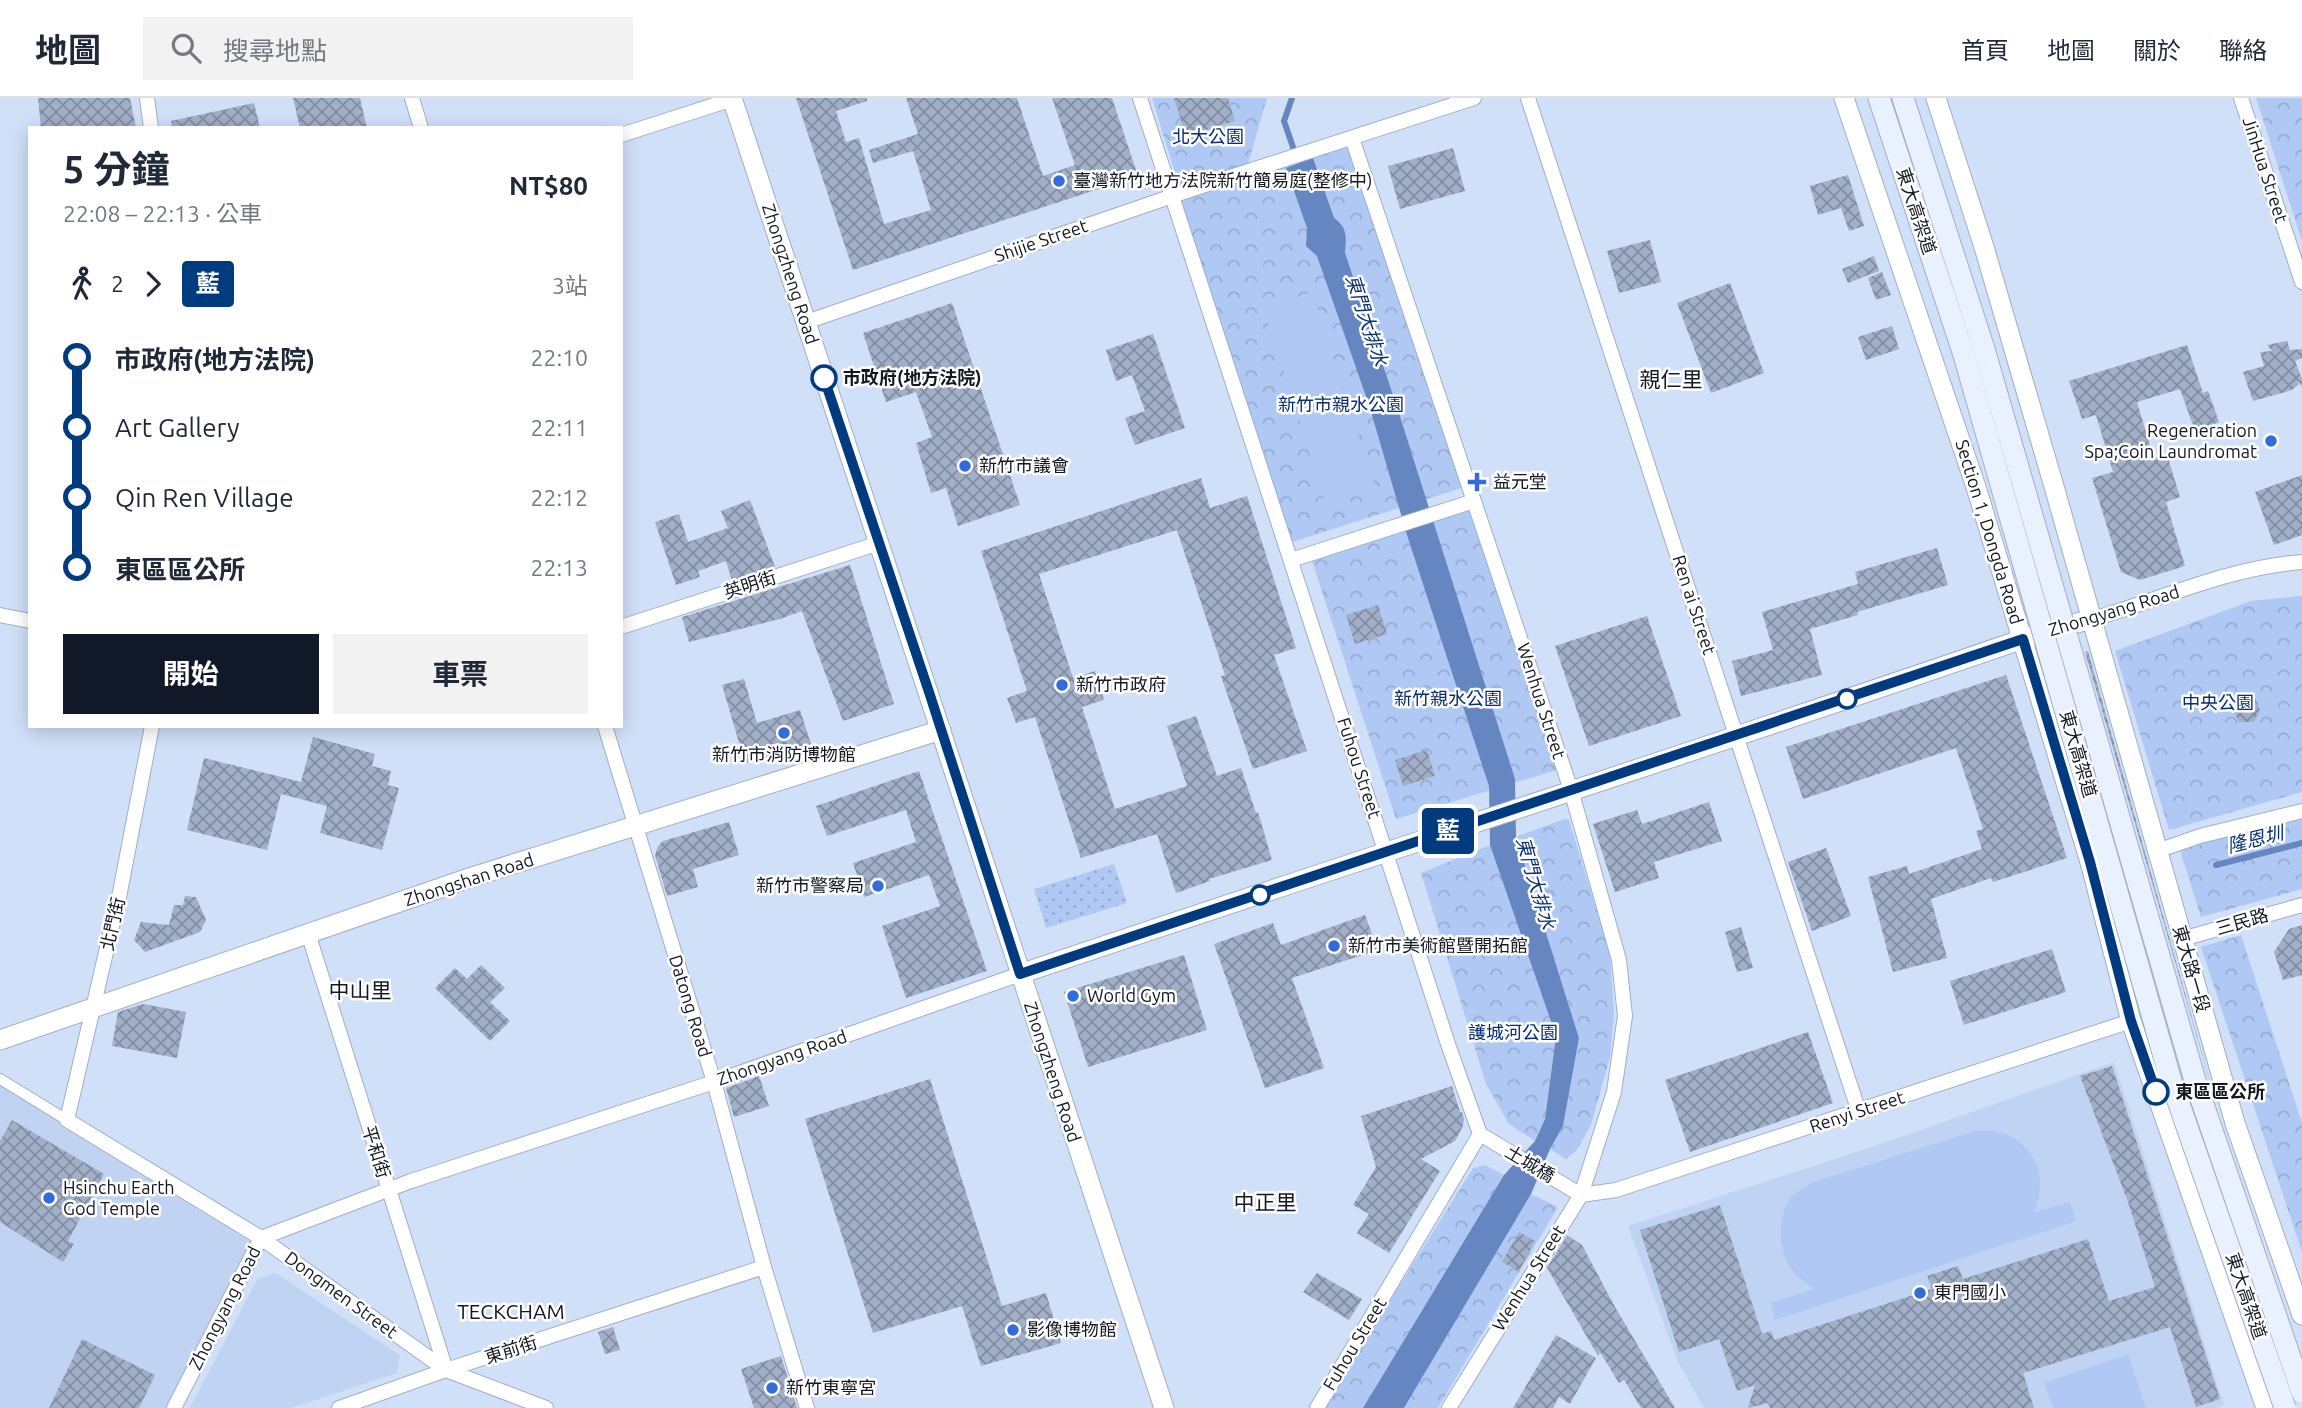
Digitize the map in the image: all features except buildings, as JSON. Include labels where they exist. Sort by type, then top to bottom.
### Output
[{"type":"main road","name":"東大高架道","points":[[1879,98],[1974,352],[2196,1084],[2302,1392]]},
{"type":"main road","name":"東大高架道","points":[[1903,98],[2171,1081],[2285,1408]]},
{"type":"street","points":[[147,98],[151,126]]},
{"type":"street","points":[[412,98],[420,126]]},
{"type":"street","points":[[623,134],[733,98]]},
{"type":"street","name":"Zhongzheng Road","points":[[733,98],[1164,1408]]},
{"type":"street","name":"Fuhou Street","points":[[1140,98],[1449,1047],[1480,1134],[1317,1408]]},
{"type":"street","points":[[1352,138],[1474,98]]},
{"type":"street","name":"Ren ai Street","points":[[1528,98],[1860,1112]]},
{"type":"street","name":"Section 1, Dongda Road","points":[[1844,98],[1972,475],[2023,639],[2090,862],[2131,1021],[2266,1408]]},
{"type":"street","points":[[1936,98],[1984,247],[2093,619]]},
{"type":"street","name":"JinHua Street","points":[[2241,98],[2302,282]]},
{"type":"street","name":"Shijie Street","points":[[806,322],[1172,196],[1352,138]]},
{"type":"street","name":"Wenhua Street","points":[[1352,138],[1570,790],[1619,960],[1625,1016],[1614,1091],[1581,1195],[1449,1408]]},
{"type":"street","points":[[1292,560],[1474,501]]},
{"type":"street","name":"英明街","points":[[623,626],[879,543]]},
{"type":"street","name":"Zhongyang Road","points":[[174,1408],[261,1238],[387,1190],[714,1082],[1020,974],[2023,639],[2196,586],[2276,564],[2302,562]]},
{"type":"street","points":[[0,615],[28,621]]},
{"type":"street","name":"東大路一段","points":[[2093,619],[2235,1123],[2302,1315]]},
{"type":"street","name":"北門街","points":[[67,1119],[120,892],[152,728]]},
{"type":"street","name":"Datong Road","points":[[606,728],[714,1082],[764,1267],[807,1408]]},
{"type":"street","name":"Zhongshan Road","points":[[0,1040],[472,877],[942,730]]},
{"type":"street","points":[[2157,851],[2200,836],[2302,811]]},
{"type":"street","name":"三民路","points":[[2182,939],[2302,905]]},
{"type":"street","name":"平和街","points":[[307,933],[446,1370]]},
{"type":"street","name":"Renyi Street","points":[[1581,1195],[1620,1189],[2131,1021]]},
{"type":"street","name":"Dongmen Street","points":[[0,1079],[261,1238],[446,1370],[546,1408]]},
{"type":"street","name":"土城橋","points":[[1480,1134],[1581,1195]]},
{"type":"street","name":"東前街","points":[[340,1408],[446,1370],[764,1267]]},
{"type":"shaded area","name":"東門國小","points":[[2114,1062],[2224,1405],[2217,1408],[1704,1408],[1677,1360],[1628,1226],[1878,1145]]},
{"type":"shaded area","points":[[0,1078],[256,1239],[172,1408],[0,1408]]},
{"type":"shaded area","points":[[276,1273],[400,1355],[397,1373],[291,1408],[190,1408],[257,1279]]},
{"type":"green space","name":"北大公園","points":[[1152,98],[1267,98],[1248,164],[1179,186]]},
{"type":"green space","points":[[2256,98],[2302,98],[2302,241]]},
{"type":"green space","name":"新竹市親水公園","points":[[1352,138],[1468,486],[1286,544],[1172,196]]},
{"type":"green space","points":[[1312,292],[1376,488],[1326,505],[1264,309]]},
{"type":"green space","name":"新竹親水公園","points":[[1475,504],[1563,768],[1396,819],[1312,561]]},
{"type":"green space","name":"中央公園","points":[[2302,596],[2302,792],[2169,830],[2115,651],[2251,601]]},
{"type":"green space","points":[[2302,816],[2302,889],[2201,917],[2180,850]]},
{"type":"green space","name":"護城河公園","points":[[1564,819],[1569,820],[1610,954],[1614,1013],[1610,1057],[1591,1125],[1576,1151],[1566,1159],[1550,1149],[1563,1126],[1579,1038],[1516,837]]},
{"type":"green space","name":"護城河公園","points":[[1490,845],[1556,1036],[1545,1119],[1535,1141],[1509,1124],[1486,1084],[1421,873]]},
{"type":"green space","points":[[1114,864],[1127,903],[1046,928],[1034,889]]},
{"type":"green space","points":[[2241,935],[2302,1123],[2302,1252],[2201,947]]},
{"type":"green space","points":[[1975,1131],[2003,1133],[2024,1146],[2036,1165],[2039,1176],[2040,1188],[2034,1212],[2070,1202],[2076,1221],[1775,1320],[1771,1303],[1814,1289],[1793,1271],[1781,1244],[1783,1213],[1792,1196],[1811,1183]]},
{"type":"green space","points":[[1485,1165],[1504,1175],[1363,1408],[1323,1408],[1473,1168]]},
{"type":"green space","points":[[1531,1194],[1558,1207],[1438,1408],[1404,1408]]},
{"type":"green space","points":[[2128,1354],[2146,1408],[2053,1408],[2044,1383]]},
{"type":"water","points":[[1313,158],[1334,218],[1344,229],[1345,253],[1515,779],[1516,837],[1579,1038],[1563,1126],[1531,1194],[1404,1408],[1363,1408],[1504,1175],[1535,1141],[1545,1119],[1556,1036],[1490,845],[1489,786],[1407,535],[1369,405],[1317,256],[1306,246],[1307,228],[1286,168]]},
{"type":"waterway","name":"東門大排水","points":[[1292,98],[1284,121],[1296,156]]},
{"type":"waterway","name":"隆恩圳","points":[[2216,865],[2302,843]]},
{"type":"bus line","name":"藍","points":[[824,378],[1020,974],[1374,858],[1484,818],[2023,639],[2090,862],[2131,1021],[2156,1092]]},
{"type":"place","name":"臺灣新竹地方法院新竹簡易庭(整修中)","points":[[1059,181]]},
{"type":"place","name":"市政府(地方法院)","points":[[824,378]]},
{"type":"place","name":"Regeneration Spa;Coin Laundromat","points":[[2271,441]]},
{"type":"place","name":"新竹市議會","points":[[965,466]]},
{"type":"place","name":"益元堂","points":[[1477,482]]},
{"type":"place","name":"新竹市政府","points":[[1062,685]]},
{"type":"place","name":"新竹市消防博物館","points":[[784,733]]},
{"type":"place","name":"新竹市警察局","points":[[878,886]]},
{"type":"place","name":"新竹市美術館暨開拓館","points":[[1334,946]]},
{"type":"place","name":"World Gym","points":[[1073,996]]},
{"type":"place","name":"東區區公所","points":[[2156,1092]]},
{"type":"place","name":"Hsinchu Earth God Temple","points":[[49,1198]]},
{"type":"place","name":"東門國小","points":[[1920,1293]]},
{"type":"place","name":"影像博物館","points":[[1013,1330]]},
{"type":"place","name":"新竹東寧宮","points":[[772,1388]]},
{"type":"district","name":"親仁里","points":[[1671,380]]},
{"type":"district","name":"中山里","points":[[360,991]]},
{"type":"district","name":"中正里","points":[[1265,1203]]},
{"type":"district","name":"TECKCHAM","points":[[511,1312]]}]
